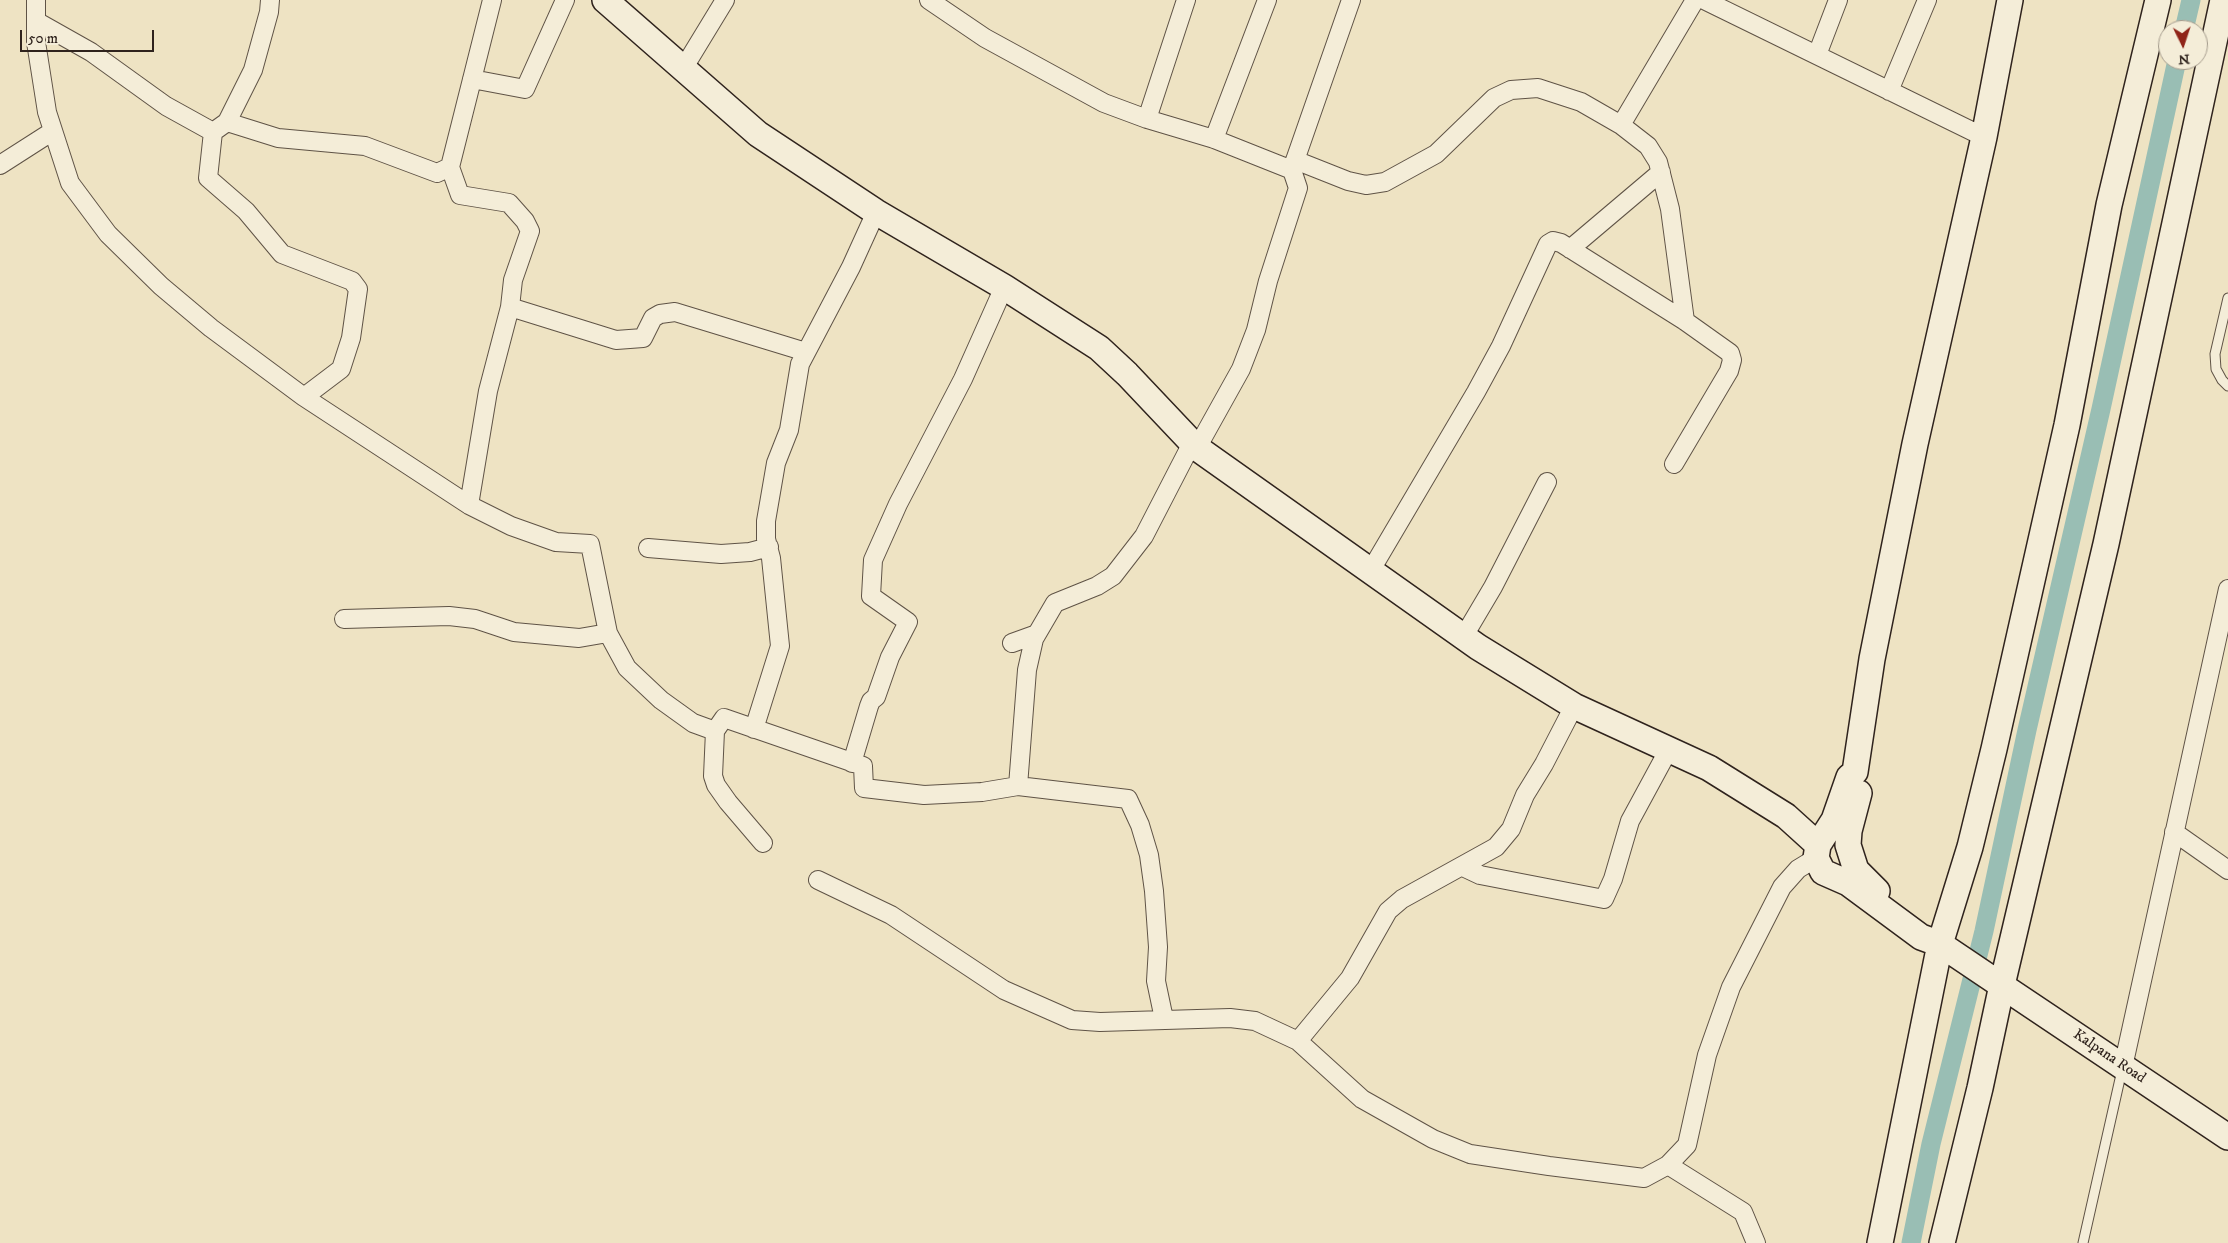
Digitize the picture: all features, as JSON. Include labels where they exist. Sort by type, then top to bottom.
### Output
[{"type":"street","points":[[36,0],[36,42],[47,112],[70,183],[108,234],[161,286],[304,397],[469,505],[511,526],[556,542],[590,544],[608,633],[628,668],[661,700],[693,723],[715,731]]},
{"type":"street","points":[[270,0],[269,12],[253,70],[227,122],[213,132],[208,178],[246,211],[282,254],[352,281],[358,289],[351,338],[341,369],[304,397]]},
{"type":"street","points":[[469,505],[488,391],[510,306],[513,280],[530,231],[525,221],[509,203],[460,195],[450,167],[492,0]]},
{"type":"street","points":[[472,79],[525,89],[565,0]]},
{"type":"street","points":[[605,0],[758,134],[876,212],[1004,287],[1099,348],[1127,374],[1194,446],[1302,524],[1371,570],[1478,647],[1574,706],[1709,768],[1750,792],[1786,816],[1819,847],[1823,872],[1848,883],[1921,937],[1946,949]]},
{"type":"street","points":[[683,69],[725,0]]},
{"type":"street","points":[[1147,120],[1186,0]]},
{"type":"street","points":[[1214,139],[1267,0]]},
{"type":"street","points":[[1018,786],[1027,670],[1034,639],[1055,603],[1098,586],[1113,576],[1144,536],[1194,446],[1241,369],[1256,330],[1268,281],[1298,188],[1294,165],[1351,0]]},
{"type":"street","points":[[1621,125],[1695,0]]},
{"type":"street","points":[[1704,0],[1984,137]]},
{"type":"street","points":[[1817,55],[1838,0]]},
{"type":"street","points":[[1889,91],[1927,0]]},
{"type":"street","points":[[1946,949],[1926,928],[1862,878],[1852,862],[1848,845],[1849,831],[1860,789],[1859,779],[1855,772],[1872,659],[1913,453],[1984,137],[2010,0]]},
{"type":"street","points":[[1880,1243],[2067,425],[2109,205],[2158,0]]},
{"type":"street","points":[[1942,1243],[1980,1088],[1996,981],[2106,544],[2223,0]]},
{"type":"street","points":[[941,3],[985,38],[1104,103],[1147,120],[1366,185],[1385,182],[1436,154],[1494,98],[1510,90],[1538,88],[1581,102],[1621,125],[1648,146],[1658,162],[1670,209],[1685,321]]},
{"type":"street","points":[[36,21],[91,52],[166,106],[213,132]]},
{"type":"street","points":[[227,122],[278,138],[365,146],[437,173],[450,167]]},
{"type":"street","points":[[0,165],[53,131]]},
{"type":"street","points":[[1570,249],[1661,172]]},
{"type":"street","points":[[754,729],[780,646],[769,547],[766,539],[766,521],[776,463],[789,430],[800,364],[851,267],[876,212]]},
{"type":"street","points":[[1371,570],[1476,392],[1501,346],[1548,244],[1553,241],[1570,249],[1685,321],[1725,347],[1730,353],[1732,360],[1728,371],[1674,464]]},
{"type":"street","points":[[852,763],[868,706],[876,697],[890,657],[908,622],[872,596],[873,560],[898,504],[963,379],[1004,287]]},
{"type":"street","points":[[510,306],[616,340],[643,338],[653,318],[660,314],[675,312],[806,352]]},
{"type":"street","points":[[1464,636],[1493,587],[1547,482]]},
{"type":"street","points":[[648,548],[721,554],[750,552],[769,547]]},
{"type":"street","points":[[2123,1067],[2174,832],[2224,623],[2228,589]]},
{"type":"street","points":[[344,619],[449,616],[475,619],[523,633],[579,638],[608,633]]},
{"type":"street","points":[[1012,643],[1037,634]]},
{"type":"street","points":[[1298,1041],[1350,978],[1388,911],[1402,899],[1463,867],[1496,847],[1511,829],[1525,795],[1544,764],[1574,706]]},
{"type":"street","points":[[763,843],[716,785],[713,776],[715,731],[724,718],[864,766],[864,788],[924,795],[982,792],[1018,786],[1128,800],[1140,825],[1149,855],[1158,947],[1156,981],[1164,1019]]},
{"type":"street","points":[[1463,867],[1480,876],[1604,899],[1613,879],[1630,821],[1669,749]]},
{"type":"street","points":[[1819,847],[1834,820],[1849,777],[1855,772]]},
{"type":"street","points":[[2174,832],[2228,870]]},
{"type":"street","points":[[818,880],[891,915],[1004,990],[1072,1020],[1100,1022],[1230,1018],[1255,1021],[1298,1041],[1362,1099],[1433,1139],[1470,1154],[1644,1178],[1668,1165],[1687,1145],[1707,1055],[1731,987],[1782,887],[1819,847],[1836,836],[1845,840],[1848,845]]},
{"type":"street","name":"Kalpana Road","points":[[1946,949],[2228,1137]]},
{"type":"street","points":[[1668,1165],[1743,1212],[1756,1243]]},
{"type":"lane","points":[[2228,298],[2215,354],[2216,370],[2228,386]]},
{"type":"lane","points":[[2083,1243],[2123,1067]]},
{"type":"waterway","points":[[2186,20],[2191,0]]},
{"type":"waterway","points":[[1911,1243],[1931,1144],[1984,931],[2027,730],[2101,409],[2175,70]]}]
